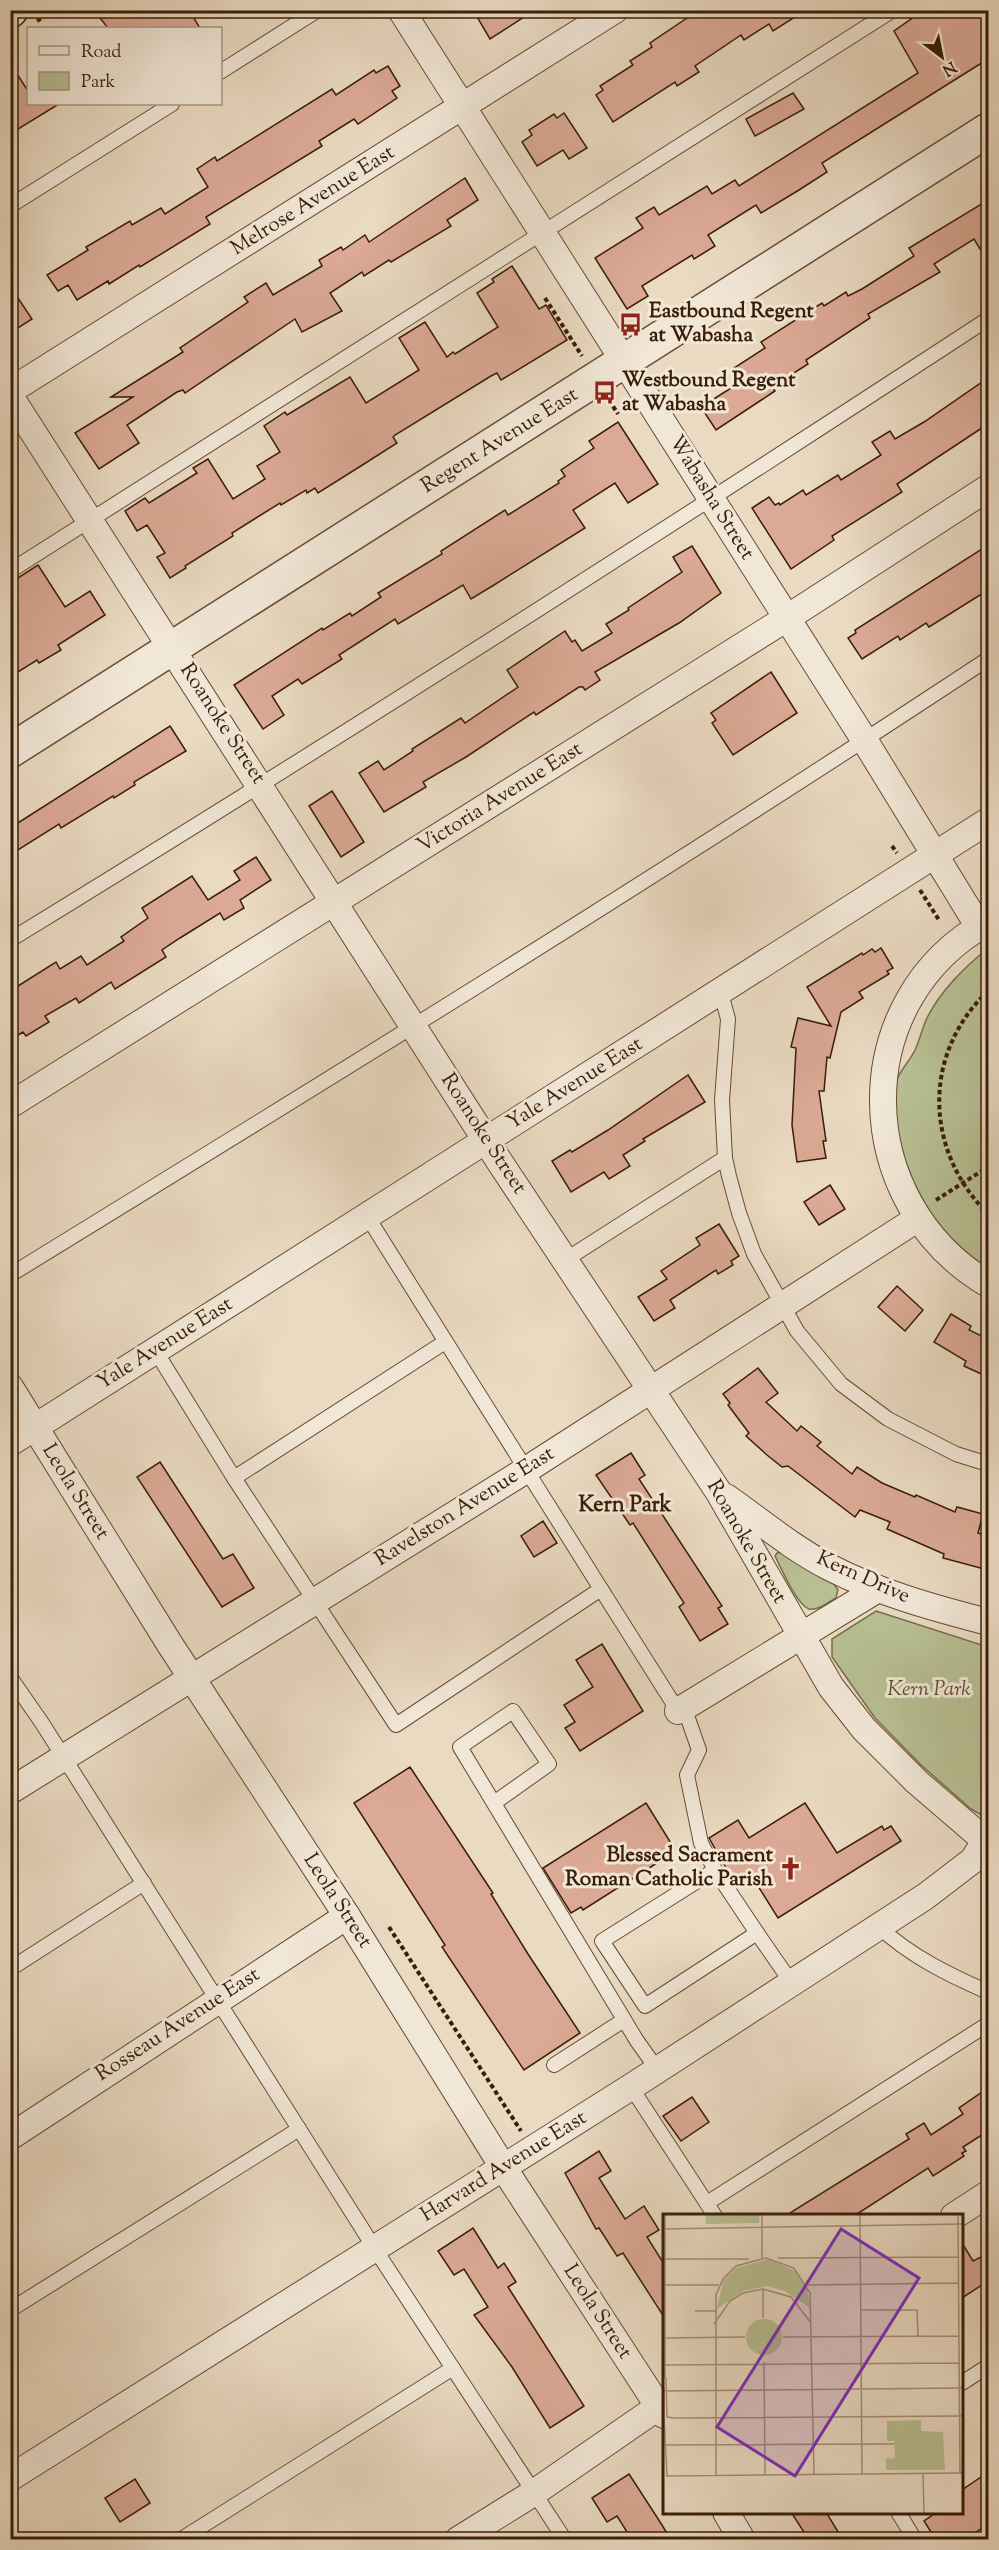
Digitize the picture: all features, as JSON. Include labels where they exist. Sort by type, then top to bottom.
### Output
[{"type":"street","name":"Wabasha Street","points":[[400,10],[865,741],[935,855],[984,924]]},
{"type":"street","name":"Melrose Avenue East","points":[[10,393],[615,10]]},
{"type":"street","name":"Regent Avenue East","points":[[10,751],[988,130]]},
{"type":"street","name":"Roanoke Street","points":[[10,393],[262,786],[333,902],[718,1491],[831,1687],[864,1729],[916,1782],[987,1841]]},
{"type":"street","name":"Victoria Avenue East","points":[[10,1105],[787,618],[988,488]]},
{"type":"street","name":"Yale Avenue East","points":[[10,1443],[486,1139],[721,993],[988,821]]},
{"type":"street","points":[[984,924],[950,949],[920,984],[898,1024],[887,1060],[883,1097],[885,1133],[893,1169],[916,1216],[951,1258],[988,1284]]},
{"type":"street","name":"Ravelston Avenue East","points":[[10,1791],[526,1470],[916,1216]]},
{"type":"street","name":"Leola Street","points":[[10,1387],[192,1678],[347,1916],[503,2167],[663,2408]]},
{"type":"street","name":"Kern Drive","points":[[718,1491],[827,1566],[878,1589],[935,1608],[988,1622]]},
{"type":"street","points":[[681,1709],[799,1635],[878,1589]]},
{"type":"street","name":"Harvard Avenue East","points":[[10,2478],[630,2087],[926,1896],[973,1860],[987,1841]]},
{"type":"street","name":"Rosseau Avenue East","points":[[10,2136],[347,1916]]},
{"type":"street","points":[[957,2214],[988,2194]]},
{"type":"street","points":[[458,2540],[663,2408]]},
{"type":"street","points":[[727,2514],[742,2540]]},
{"type":"lane","points":[[222,71],[318,10]]},
{"type":"lane","points":[[10,571],[543,235],[893,10]]},
{"type":"lane","points":[[10,206],[170,105]]},
{"type":"lane","points":[[10,940],[262,786],[988,319]]},
{"type":"lane","points":[[10,1275],[414,1026],[865,741],[988,659]]},
{"type":"lane","points":[[721,993],[728,1019],[722,1100],[725,1158],[739,1213],[754,1254],[782,1304],[805,1343],[842,1384],[888,1419],[956,1454],[988,1464]]},
{"type":"lane","points":[[565,1260],[725,1158]]},
{"type":"lane","points":[[367,1216],[601,1589],[681,1709],[699,1750],[687,1775],[701,1843],[715,1869],[791,1982]]},
{"type":"lane","points":[[234,1478],[444,1342]]},
{"type":"lane","points":[[155,1350],[234,1478],[396,1725],[601,1589]]},
{"type":"lane","points":[[10,1677],[64,1757],[375,2249],[565,2540]]},
{"type":"lane","points":[[494,1803],[549,1764],[513,1711],[460,1748],[624,2020],[657,2069]]},
{"type":"lane","points":[[715,1869],[602,1941],[626,1978],[645,2006],[757,1933]]},
{"type":"lane","points":[[10,1969],[144,1883]]},
{"type":"lane","points":[[878,1926],[898,1945],[931,1965],[988,1992]]},
{"type":"lane","points":[[554,2065],[624,2020]]},
{"type":"lane","points":[[707,2203],[988,2024]]},
{"type":"lane","points":[[630,2087],[714,2214]]},
{"type":"lane","points":[[10,2310],[299,2129]]},
{"type":"lane","points":[[963,2382],[988,2366]]},
{"type":"lane","points":[[180,2540],[453,2368]]},
{"type":"lane","points":[[899,2514],[915,2540]]},
{"type":"path","points":[[988,991],[967,1014],[948,1050],[940,1088],[939,1108],[946,1147],[962,1183],[988,1214]]},
{"type":"path","points":[[916,1216],[988,1167]]},
{"type":"path","points":[[389,1927],[532,2149]]},
{"type":"green space","points":[[988,948],[988,1268],[955,1242],[941,1226],[918,1191],[903,1153],[894,1100],[897,1078],[915,1050],[926,1020],[938,999],[953,981]]},
{"type":"green space","points":[[782,1552],[833,1583],[838,1590],[836,1598],[816,1609],[804,1606],[790,1586],[775,1556]]},
{"type":"green space","name":"Kern Park","points":[[876,1611],[988,1647],[988,1819],[971,1809],[921,1765],[875,1718],[832,1657],[832,1639]]},
{"type":"building","points":[[111,10],[189,10],[199,27],[107,27],[100,18]]},
{"type":"building","points":[[473,10],[535,10],[490,39]]},
{"type":"building","points":[[699,10],[806,10],[773,31],[769,24],[744,40],[741,35],[695,66],[699,72],[677,86],[675,82],[613,122],[596,95],[603,90],[600,86],[633,65],[630,61],[652,47],[650,43]]},
{"type":"building","points":[[924,10],[988,10],[988,59],[822,163],[827,172],[799,190],[761,213],[756,205],[708,235],[715,246],[694,259],[692,255],[642,286],[648,296],[627,309],[595,258],[643,228],[636,218],[654,207],[659,215],[707,186],[712,194],[735,180],[739,186],[918,73],[894,31]]},
{"type":"building","points":[[10,63],[27,89],[27,105],[57,105],[10,134]]},
{"type":"building","points":[[388,66],[400,86],[392,91],[397,98],[358,124],[354,119],[319,141],[322,146],[206,217],[210,224],[140,267],[139,265],[109,284],[108,281],[77,300],[68,285],[58,291],[47,275],[88,250],[86,247],[130,221],[132,225],[161,208],[165,214],[208,187],[197,169],[215,157],[217,161],[332,89],[336,95],[374,70],[376,73]]},
{"type":"building","points":[[793,93],[804,109],[755,136],[746,119]]},
{"type":"building","points":[[564,113],[587,148],[569,159],[563,150],[537,166],[522,142],[532,135],[529,130],[554,114],[557,118]]},
{"type":"building","points":[[465,178],[478,200],[447,220],[451,226],[364,276],[362,272],[330,293],[342,311],[302,332],[295,319],[185,393],[183,390],[177,392],[127,425],[139,443],[99,469],[75,433],[133,397],[111,397],[183,352],[180,348],[248,302],[244,297],[266,283],[273,295],[322,266],[319,260],[341,247],[343,250],[365,235],[369,242]]},
{"type":"building","points":[[988,200],[988,262],[974,239],[934,264],[940,272],[868,314],[870,318],[806,360],[808,364],[772,387],[775,391],[716,430],[701,407],[739,383],[731,370],[765,348],[761,342],[822,303],[824,306],[846,292],[848,296],[862,289],[914,256],[909,248]]},
{"type":"building","points":[[512,266],[539,309],[546,305],[567,340],[501,380],[497,373],[491,376],[395,435],[393,437],[397,443],[318,493],[315,488],[307,493],[306,490],[281,505],[280,503],[232,533],[233,536],[170,578],[157,557],[165,553],[147,525],[137,531],[125,511],[145,498],[149,503],[197,473],[193,468],[208,459],[233,499],[265,479],[257,466],[280,452],[264,426],[285,412],[287,415],[350,377],[366,403],[419,370],[399,338],[425,322],[447,357],[498,327],[477,293],[494,282],[492,279]]},
{"type":"building","points":[[10,286],[32,319],[10,333]]},
{"type":"building","points":[[988,378],[988,424],[897,484],[902,492],[832,536],[834,540],[791,569],[752,508],[769,497],[775,505],[779,503],[780,505],[803,490],[806,495],[838,475],[841,480],[881,455],[872,442],[890,431],[895,439]]},
{"type":"building","points":[[618,422],[658,484],[628,503],[615,483],[573,510],[585,528],[494,585],[471,599],[463,585],[398,624],[395,619],[339,655],[342,659],[302,684],[298,679],[272,696],[284,715],[263,729],[234,685],[322,628],[323,630],[350,613],[352,616],[381,597],[378,593],[442,554],[441,551],[505,510],[508,515],[559,483],[558,481],[565,476],[561,470],[594,448],[589,441]]},
{"type":"building","points":[[988,545],[988,590],[929,627],[926,623],[900,640],[898,636],[862,659],[848,638],[856,633],[855,630]]},
{"type":"building","points":[[692,546],[721,593],[679,623],[595,672],[600,680],[585,690],[579,687],[536,715],[534,712],[423,782],[426,787],[384,812],[359,773],[378,761],[384,770],[461,718],[465,723],[518,687],[507,670],[565,631],[582,651],[612,633],[606,624],[682,572],[673,557]]},
{"type":"building","points":[[38,565],[65,607],[90,591],[105,615],[58,645],[61,650],[39,663],[37,660],[10,677],[10,583]]},
{"type":"building","points":[[771,672],[797,713],[733,755],[712,723],[716,720],[711,713]]},
{"type":"building","points":[[170,726],[186,751],[134,782],[135,785],[114,798],[113,796],[61,828],[59,824],[10,855],[10,828]]},
{"type":"building","points":[[332,791],[364,842],[341,857],[309,806]]},
{"type":"building","points":[[256,857],[271,880],[240,900],[244,908],[224,920],[220,913],[162,950],[166,957],[115,989],[111,982],[79,1003],[76,998],[45,1016],[49,1022],[26,1036],[23,1032],[10,1040],[10,991],[56,962],[60,969],[81,956],[87,965],[124,941],[121,937],[148,918],[142,908],[192,876],[208,900],[240,880],[234,871]]},
{"type":"building","points":[[881,948],[893,968],[887,971],[889,974],[859,992],[863,998],[841,1012],[830,1058],[827,1057],[824,1091],[819,1091],[826,1158],[797,1162],[792,1125],[796,1048],[791,1047],[798,1018],[831,1026],[807,987],[862,953],[863,955],[872,949],[875,952]]},
{"type":"building","points":[[688,1075],[705,1102],[643,1139],[645,1141],[623,1155],[630,1166],[609,1179],[604,1172],[571,1192],[552,1161],[570,1150],[572,1152],[608,1130]]},
{"type":"building","points":[[830,1185],[845,1209],[819,1225],[804,1202]]},
{"type":"building","points":[[719,1224],[739,1256],[731,1261],[733,1265],[718,1274],[716,1270],[670,1300],[675,1308],[654,1321],[638,1297],[667,1279],[661,1271],[700,1245],[696,1238]]},
{"type":"building","points":[[897,1286],[923,1310],[905,1331],[878,1307]]},
{"type":"building","points":[[951,1314],[971,1326],[969,1330],[988,1339],[988,1377],[964,1366],[966,1361],[934,1342]]},
{"type":"building","points":[[758,1368],[778,1393],[766,1402],[797,1431],[801,1426],[821,1442],[817,1446],[852,1474],[857,1467],[882,1483],[955,1512],[957,1507],[983,1514],[978,1533],[988,1536],[988,1570],[943,1558],[944,1554],[887,1529],[890,1522],[860,1510],[855,1517],[788,1466],[782,1467],[767,1455],[746,1436],[749,1433],[728,1405],[730,1403],[723,1394]]},
{"type":"building","points":[[631,1453],[645,1475],[639,1479],[722,1606],[718,1608],[728,1624],[700,1641],[679,1607],[684,1603],[633,1523],[630,1525],[596,1475]]},
{"type":"building","points":[[160,1462],[223,1559],[233,1554],[254,1588],[222,1607],[137,1477]]},
{"type":"building","points":[[543,1521],[557,1543],[534,1557],[521,1536]]},
{"type":"building","points":[[602,1644],[643,1711],[580,1751],[565,1728],[575,1722],[564,1705],[593,1687],[576,1660]]},
{"type":"building","points":[[410,1767],[493,1893],[491,1894],[528,1954],[580,2033],[524,2070],[442,1947],[445,1945],[354,1803]]},
{"type":"building","points":[[646,1803],[674,1848],[663,1855],[665,1858],[583,1910],[581,1907],[571,1913],[543,1868]]},
{"type":"building","name":"Blessed Sacrament Roman Catholic Parish","points":[[805,1803],[837,1853],[882,1826],[884,1830],[891,1826],[901,1841],[778,1918],[753,1878],[737,1887],[709,1838],[738,1820],[749,1838]]},
{"type":"building","points":[[988,2088],[988,2131],[963,2147],[966,2151],[962,2153],[964,2156],[933,2176],[928,2168],[857,2214],[788,2214],[909,2139],[906,2134],[924,2123],[931,2135],[963,2114],[959,2108]]},
{"type":"building","points":[[692,2097],[709,2122],[681,2141],[663,2116]]},
{"type":"building","points":[[599,2151],[611,2171],[599,2178],[625,2219],[644,2206],[659,2230],[647,2237],[663,2262],[663,2315],[623,2253],[617,2256],[599,2228],[596,2229],[565,2173]]},
{"type":"building","points":[[473,2228],[498,2268],[504,2263],[516,2282],[508,2287],[584,2406],[550,2428],[512,2367],[474,2315],[488,2307],[464,2269],[454,2275],[438,2251]]},
{"type":"building","points":[[963,2245],[973,2261],[981,2257],[988,2269],[988,2281],[963,2297]]},
{"type":"building","points":[[629,2474],[671,2540],[632,2540],[617,2516],[607,2522],[592,2498]]},
{"type":"building","points":[[981,2477],[988,2488],[988,2524],[964,2540],[936,2540],[924,2521],[934,2514],[963,2514],[963,2489]]},
{"type":"building","points":[[135,2479],[150,2503],[120,2522],[105,2498]]},
{"type":"building","points":[[792,2514],[827,2514],[843,2540],[809,2540]]},
{"type":"place","name":"Eastbound Regent at Wabasha","points":[[631,324]]},
{"type":"place","name":"Westbound Regent at Wabasha","points":[[604,393]]},
{"type":"place","name":"Blessed Sacrament Roman Catholic Parish","points":[[791,1868]]},
{"type":"district","name":"Kern Park","points":[[625,1506]]}]
